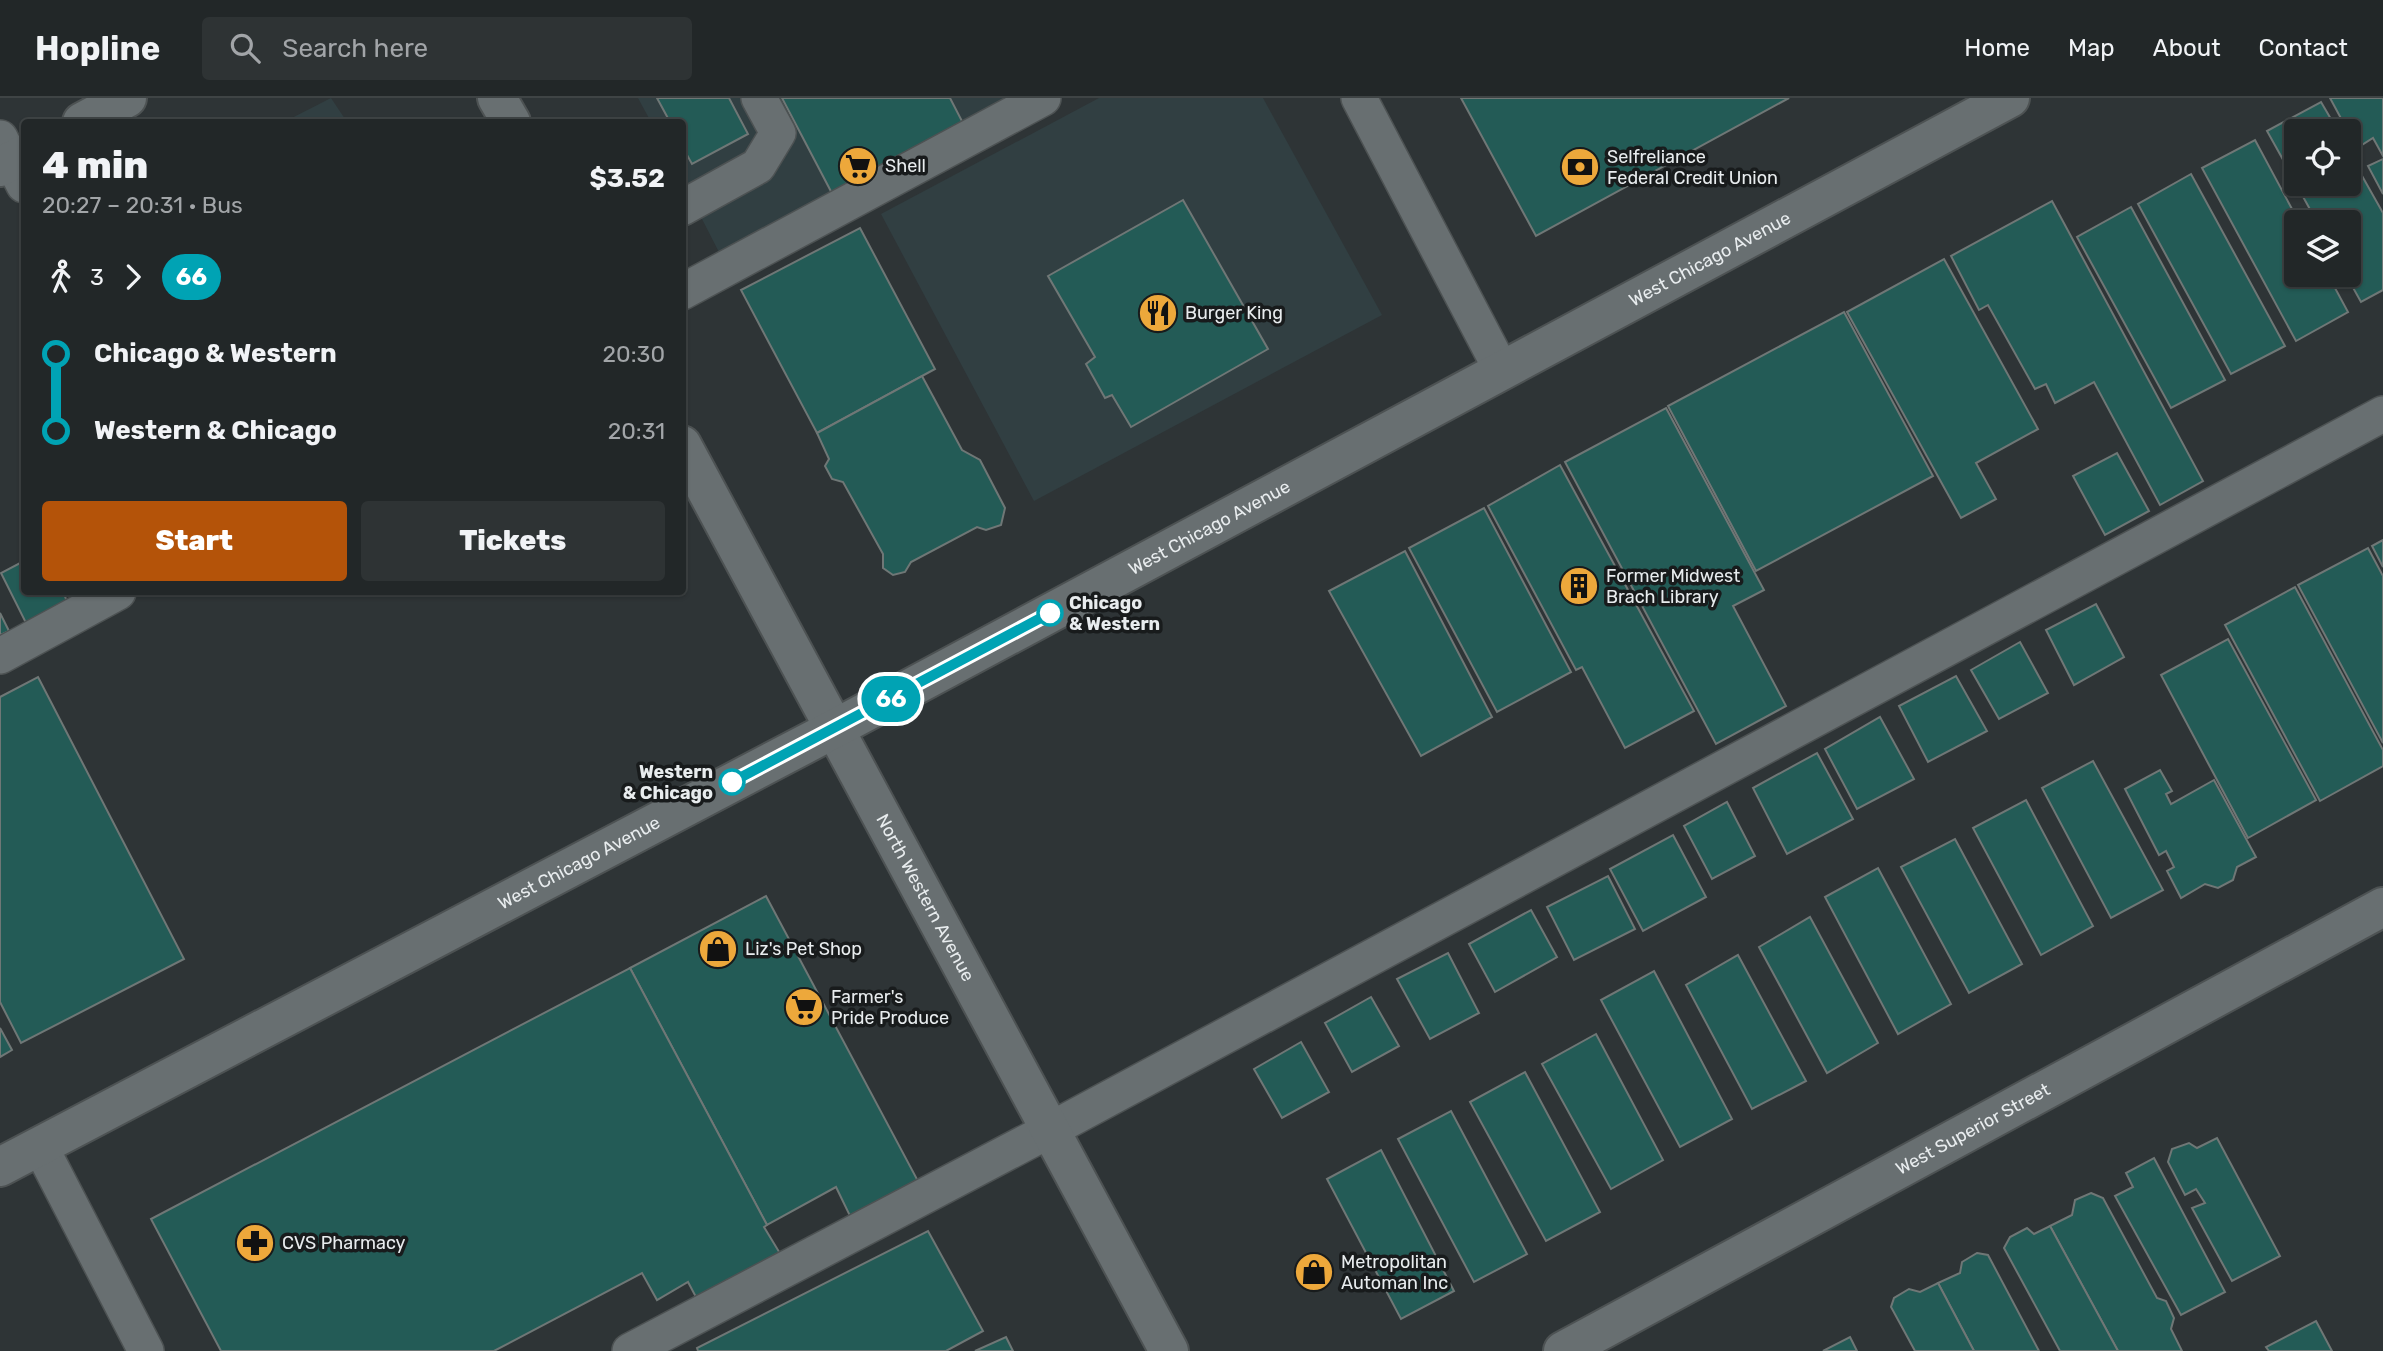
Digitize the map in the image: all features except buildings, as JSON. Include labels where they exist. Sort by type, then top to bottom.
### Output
[{"type":"main road","points":[[498,98],[509,119]]},
{"type":"main road","name":"West Chicago Avenue","points":[[0,1167],[834,729],[2010,98]]},
{"type":"main road","name":"North Western Avenue","points":[[686,452],[1169,1351]]},
{"type":"main road","name":"West Superior Street","points":[[1573,1349],[2383,908]]},
{"type":"lane","points":[[686,206],[758,166],[778,133],[759,98]]},
{"type":"lane","points":[[686,290],[1043,98]]},
{"type":"lane","points":[[1359,98],[1502,371]]},
{"type":"lane","points":[[646,1347],[2383,414]]},
{"type":"lane","points":[[0,656],[112,595]]},
{"type":"lane","points":[[40,1146],[146,1351]]},
{"type":"shaded area","points":[[331,98],[345,119],[290,119]]},
{"type":"shaded area","points":[[638,98],[1018,98],[721,256],[686,188],[686,119],[649,119]]},
{"type":"shaded area","points":[[1099,98],[1263,98],[1382,315],[1034,501],[881,214]]},
{"type":"bus line","name":"66","points":[[732,782],[1050,613]]},
{"type":"place","name":"Shell","points":[[858,166]]},
{"type":"place","name":"Selfreliance Federal Credit Union","points":[[1580,167]]},
{"type":"place","name":"Burger King","points":[[1158,313]]},
{"type":"place","name":"Former Midwest Brach Library","points":[[1579,586]]},
{"type":"place","name":"Chicago & Western","points":[[1050,613]]},
{"type":"place","name":"Western & Chicago","points":[[732,782]]},
{"type":"place","name":"Liz's Pet Shop","points":[[718,949]]},
{"type":"place","name":"Farmer's Pride Produce","points":[[804,1007]]},
{"type":"place","name":"CVS Pharmacy","points":[[255,1243]]},
{"type":"place","name":"Metropolitan Automan Inc","points":[[1314,1272]]}]
